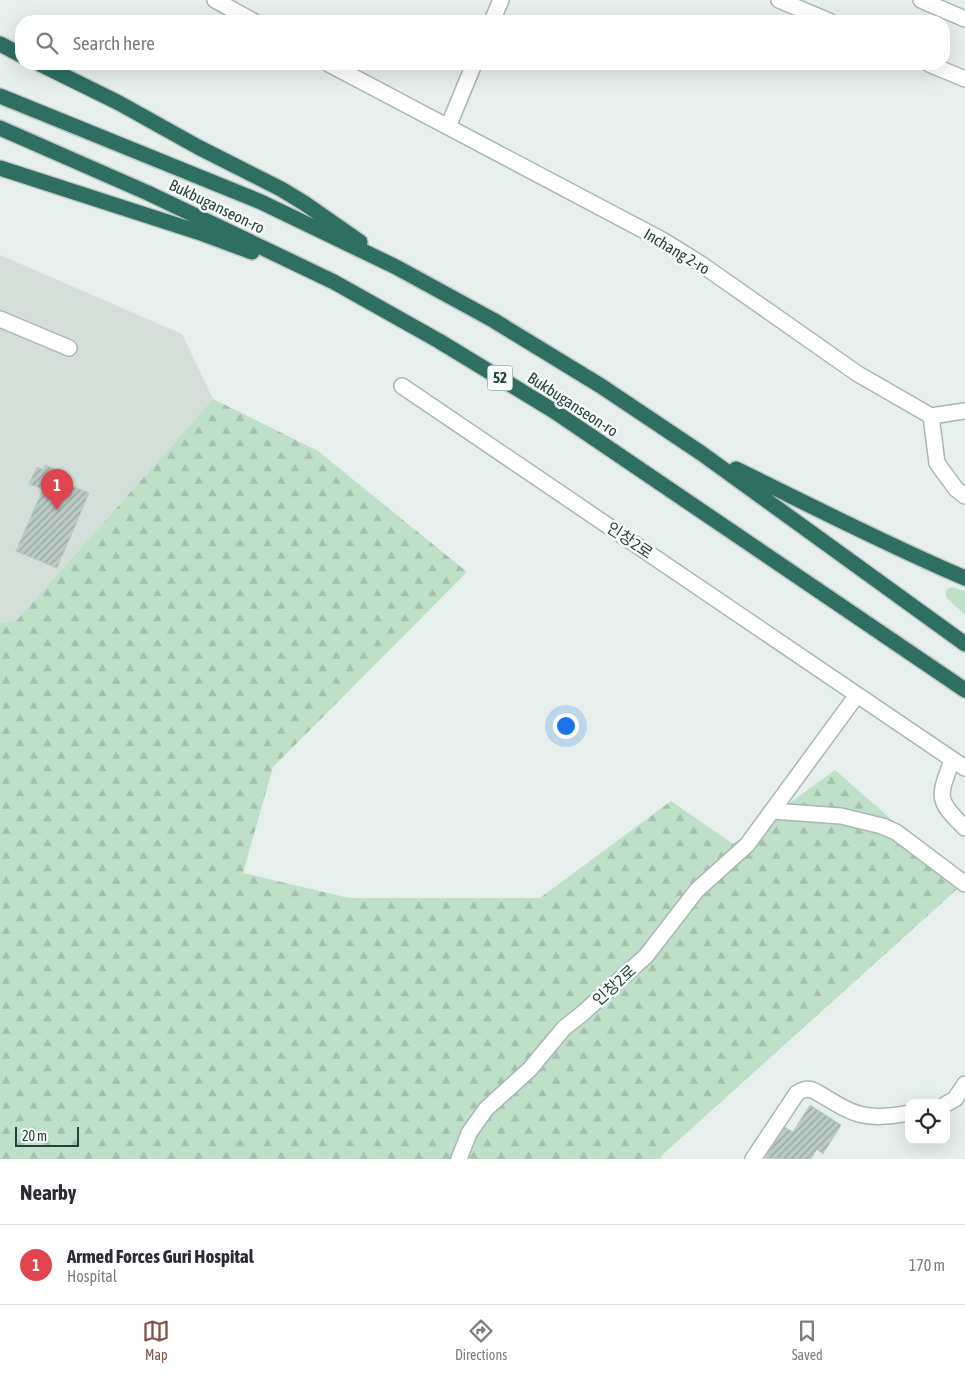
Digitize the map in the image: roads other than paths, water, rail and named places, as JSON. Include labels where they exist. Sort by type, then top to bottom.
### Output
[{"type":"highway","points":[[0,44],[15,51]]},
{"type":"highway","points":[[52,70],[119,103],[198,147],[281,189],[396,267]]},
{"type":"highway","name":"Bukbuganseon-ro","points":[[0,96],[261,202],[396,267],[493,320],[601,386],[701,453],[965,644]]},
{"type":"highway","name":"Bukbuganseon-ro","points":[[0,128],[148,193],[334,282],[439,341],[554,411],[965,690]]},
{"type":"highway","points":[[0,168],[198,232],[334,282]]},
{"type":"highway","points":[[701,453],[843,520],[905,553],[965,578]]},
{"type":"street","points":[[215,0],[242,15]]},
{"type":"street","points":[[494,15],[500,0]]},
{"type":"street","points":[[779,0],[815,15]]},
{"type":"street","points":[[921,0],[965,19]]},
{"type":"street","name":"Inchang 2-ro","points":[[340,70],[664,241],[701,264],[858,374],[931,416]]},
{"type":"street","points":[[448,127],[472,70]]},
{"type":"street","points":[[943,70],[965,79]]},
{"type":"street","points":[[0,319],[70,348]]},
{"type":"street","name":"인창2로","points":[[402,386],[965,768]]},
{"type":"street","points":[[965,411],[931,416],[938,463],[956,489],[965,496]]},
{"type":"street","name":"인창2로","points":[[459,1159],[469,1133],[486,1109],[530,1069],[564,1028],[646,956],[654,943],[697,890],[746,845],[857,695]]},
{"type":"street","points":[[952,760],[941,792],[942,801],[947,811],[965,828]]},
{"type":"street","points":[[772,811],[842,816],[882,826],[896,832],[965,884]]},
{"type":"street","points":[[950,1102],[965,1084]]},
{"type":"street","points":[[753,1159],[797,1093],[808,1088],[855,1114],[886,1118],[905,1114]]},
{"type":"place","name":"Armed Forces Guri Hospital","points":[[57,510]]}]
